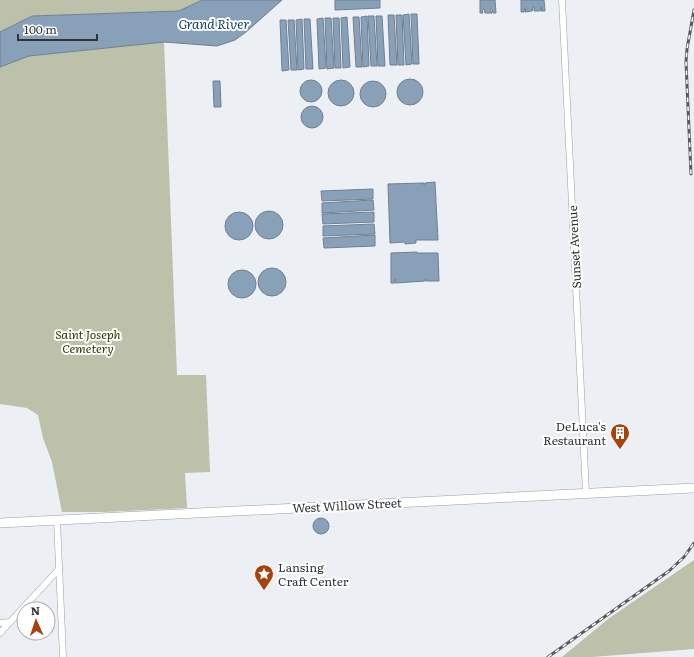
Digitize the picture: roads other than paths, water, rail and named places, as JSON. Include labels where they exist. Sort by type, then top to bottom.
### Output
[{"type":"street","name":"Sunset Avenue","points":[[562,0],[586,494]]},
{"type":"street","name":"West Willow Street","points":[[0,523],[694,488]]},
{"type":"street","points":[[57,520],[63,657]]},
{"type":"street","points":[[0,633],[59,569]]},
{"type":"street","points":[[0,623],[10,622]]},
{"type":"water","name":"Grand River","points":[[202,0],[282,0],[235,40],[217,46],[164,42],[29,56],[0,67],[0,32],[32,16],[179,11]]},
{"type":"water","points":[[335,0],[380,0],[380,8],[335,10]]},
{"type":"water","points":[[480,0],[495,0],[496,13],[493,13],[492,9],[490,9],[492,13],[485,13],[484,9],[482,10],[483,13],[480,13]]},
{"type":"water","points":[[521,0],[544,0],[545,11],[541,11],[541,7],[540,11],[534,11],[533,7],[532,11],[525,12],[525,8],[524,12],[521,12]]},
{"type":"water","points":[[409,14],[412,64],[406,65],[403,15]]},
{"type":"water","points":[[411,14],[417,14],[419,64],[413,64]]},
{"type":"water","points":[[388,15],[394,15],[397,65],[390,65]]},
{"type":"water","points":[[396,15],[402,15],[404,65],[398,65]]},
{"type":"water","points":[[367,16],[369,66],[363,67],[361,17]]},
{"type":"water","points":[[368,16],[374,16],[377,66],[371,66]]},
{"type":"water","points":[[376,16],[382,16],[385,66],[378,66]]},
{"type":"water","points":[[347,17],[350,67],[343,68],[341,18]]},
{"type":"water","points":[[353,17],[359,17],[362,67],[356,67]]},
{"type":"water","points":[[323,18],[326,68],[319,69],[317,19]]},
{"type":"water","points":[[325,18],[331,18],[334,68],[327,69]]},
{"type":"water","points":[[333,18],[339,18],[341,68],[335,68]]},
{"type":"water","points":[[302,19],[304,69],[298,70],[296,20]]},
{"type":"water","points":[[304,19],[310,19],[313,69],[306,69]]},
{"type":"water","points":[[280,20],[286,20],[289,70],[282,71]]},
{"type":"water","points":[[288,20],[294,20],[297,70],[291,70]]},
{"type":"water","points":[[410,79],[419,83],[423,92],[419,101],[410,105],[401,101],[397,92],[401,83]]},
{"type":"water","points":[[311,80],[319,83],[322,91],[319,99],[311,102],[303,99],[300,91],[303,83]]},
{"type":"water","points":[[341,80],[350,84],[354,93],[350,102],[341,106],[332,102],[328,93],[332,84]]},
{"type":"water","points":[[213,81],[220,81],[221,107],[214,107]]},
{"type":"water","points":[[373,81],[382,85],[386,94],[382,103],[373,107],[364,103],[360,94],[364,85]]},
{"type":"water","points":[[312,106],[320,109],[323,117],[320,125],[312,128],[304,125],[301,117],[304,109]]},
{"type":"water","points":[[435,182],[438,240],[416,240],[416,243],[405,244],[405,242],[390,243],[388,184],[424,183],[424,185],[425,183]]},
{"type":"water","points":[[373,189],[373,199],[322,201],[321,191]]},
{"type":"water","points":[[373,200],[374,210],[322,213],[322,203]]},
{"type":"water","points":[[269,211],[279,215],[283,225],[279,235],[269,239],[259,235],[255,225],[259,215]]},
{"type":"water","points":[[239,212],[249,216],[253,226],[249,236],[239,240],[229,236],[225,226],[229,216]]},
{"type":"water","points":[[374,212],[374,222],[323,224],[322,214]]},
{"type":"water","points":[[374,224],[375,234],[323,236],[323,226]]},
{"type":"water","points":[[375,235],[375,246],[324,248],[323,238]]},
{"type":"water","points":[[391,253],[438,253],[439,281],[426,281],[426,279],[425,281],[396,283],[395,279],[395,283],[391,283]]},
{"type":"water","points":[[272,268],[282,272],[286,282],[282,292],[272,296],[262,292],[258,282],[262,272]]},
{"type":"water","points":[[242,270],[252,274],[256,284],[252,294],[242,298],[232,294],[228,284],[232,274]]},
{"type":"water","points":[[318,518],[324,518],[329,523],[327,532],[324,534],[318,534],[313,529],[313,523]]},
{"type":"railway","points":[[691,174],[686,62],[694,10]]},
{"type":"railway","points":[[548,657],[669,571],[684,557],[694,543]]},
{"type":"place","name":"DeLuca's Restaurant","points":[[620,450]]},
{"type":"place","name":"Lansing Craft Center","points":[[264,591]]},
{"type":"park label","name":"Saint Joseph Cemetery","points":[[88,341]]}]
